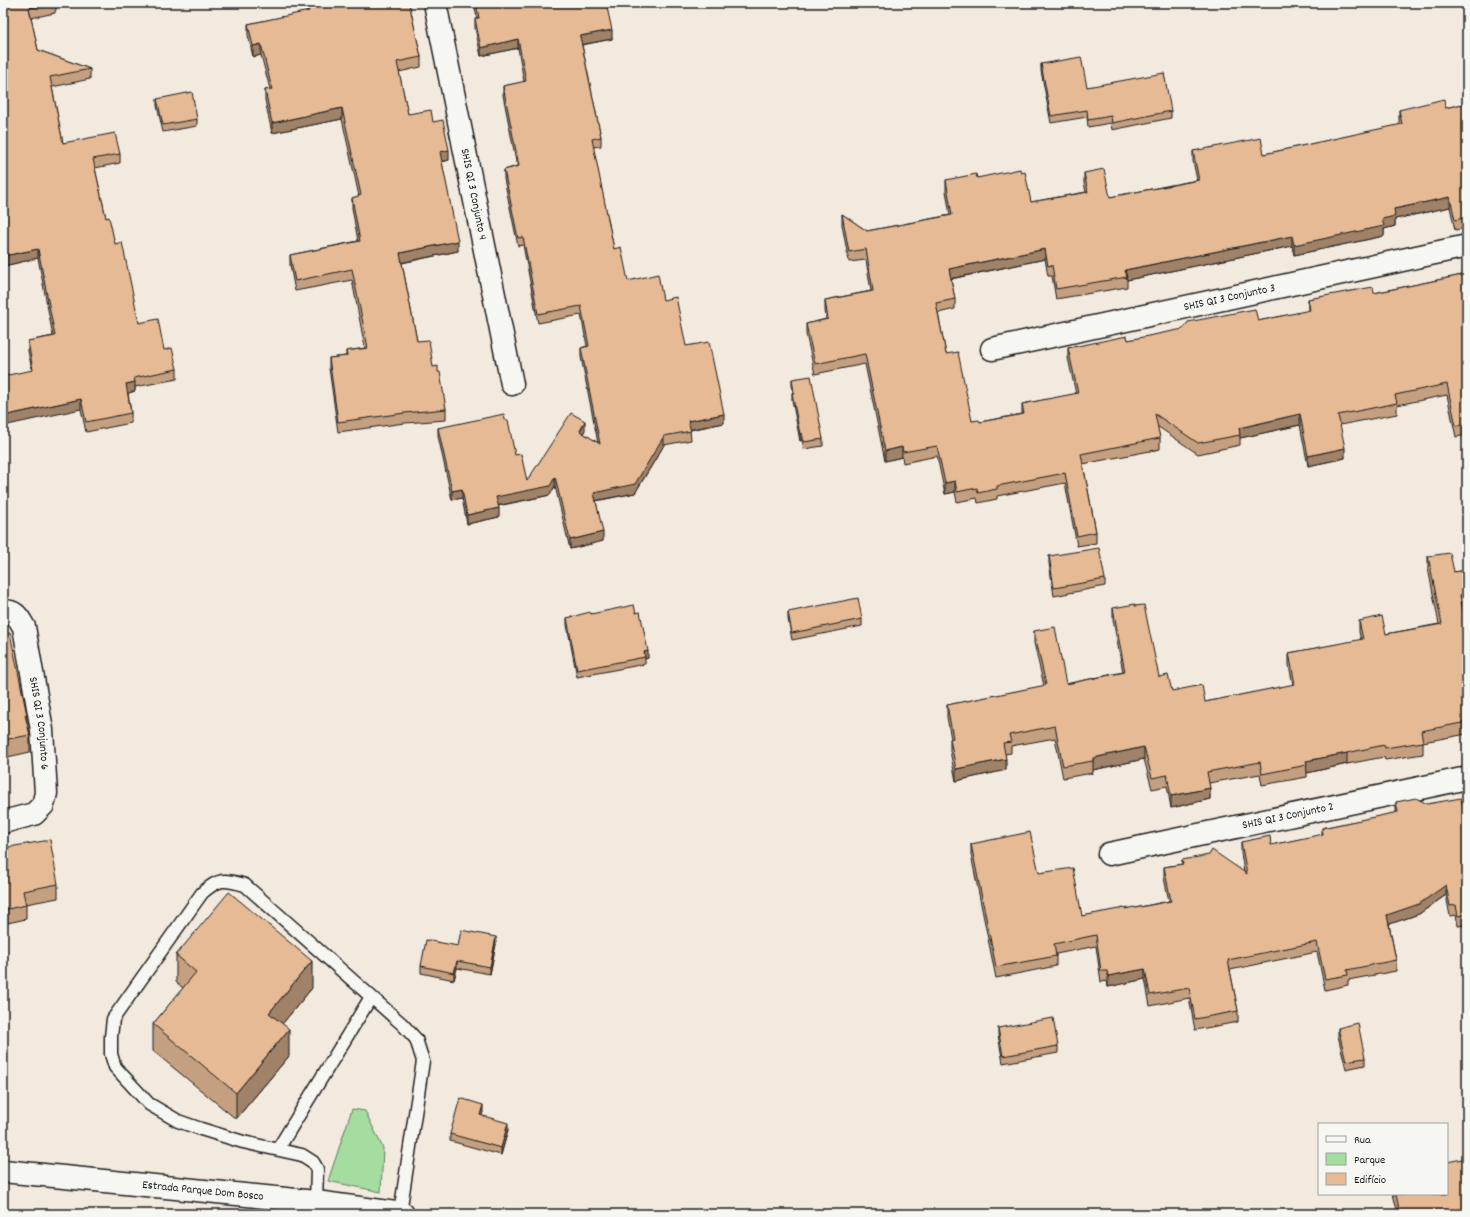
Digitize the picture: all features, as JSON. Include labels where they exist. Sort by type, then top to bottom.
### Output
[{"type":"street","name":"SHIS QI 3 Conjunto 4","points":[[435,3],[512,384]]},
{"type":"street","name":"SHIS QI 3 Conjunto 3","points":[[992,349],[1467,246]]},
{"type":"street","name":"SHIS QI 3 Conjunto 6","points":[[3,611],[10,611],[18,617],[24,627],[42,730],[46,793],[43,805],[34,814],[3,822]]},
{"type":"street","name":"SHIS QI 3 Conjunto 2","points":[[1109,854],[1467,778]]},
{"type":"street","name":"Estrada Parque Dom Bosco","points":[[3,1171],[315,1208],[402,1214]]},
{"type":"lane","points":[[315,1208],[317,1169],[313,1162],[302,1155],[243,1142],[178,1121],[149,1104],[114,1067],[111,1054],[113,1019],[202,893],[214,882],[229,881],[245,885],[402,1024],[416,1040],[423,1061],[402,1214]]},
{"type":"lane","points":[[278,1150],[371,997]]},
{"type":"green space","points":[[352,1109],[365,1111],[383,1148],[381,1192],[328,1181]]},
{"type":"building","points":[[3,3],[55,3],[29,8],[38,50],[90,69],[50,77],[63,143],[115,133],[120,154],[93,159],[106,218],[109,217],[115,244],[122,242],[139,323],[158,319],[164,350],[172,348],[177,369],[134,378],[135,382],[126,384],[131,413],[86,422],[81,399],[3,416],[3,376],[33,370],[28,341],[55,336],[38,249],[4,256],[3,253]]},
{"type":"building","points":[[307,3],[409,3],[421,57],[397,62],[408,114],[431,110],[433,122],[443,120],[449,150],[440,152],[458,241],[400,253],[417,341],[429,340],[433,367],[438,366],[438,372],[440,372],[446,409],[338,422],[329,358],[347,356],[346,351],[368,348],[352,269],[295,281],[290,255],[360,241],[352,198],[361,195],[342,108],[272,123],[265,90],[272,89],[261,44],[253,46],[248,24],[309,11]]},
{"type":"building","points":[[476,3],[606,3],[612,30],[580,36],[601,137],[592,139],[614,249],[621,247],[628,281],[658,274],[663,300],[676,297],[686,346],[709,342],[724,414],[688,421],[691,431],[664,436],[635,484],[594,493],[603,532],[570,540],[555,477],[550,486],[496,497],[499,508],[467,515],[462,489],[452,491],[438,428],[504,414],[505,420],[508,420],[515,455],[521,454],[527,481],[571,413],[585,421],[580,431],[600,444],[581,348],[589,346],[581,306],[538,314],[523,237],[518,238],[504,170],[519,166],[503,86],[526,81],[518,39],[481,48],[475,19],[479,18]]},
{"type":"building","points":[[1081,57],[1087,87],[1164,73],[1171,111],[1112,123],[1111,116],[1088,120],[1087,110],[1051,116],[1041,64]]},
{"type":"building","points":[[192,92],[197,119],[163,125],[157,99]]},
{"type":"building","points":[[1444,99],[1445,108],[1467,103],[1467,217],[1455,220],[1450,197],[1394,209],[1395,216],[1382,219],[1384,226],[1294,245],[1292,236],[1125,270],[1127,277],[1056,289],[1052,265],[1048,266],[1045,249],[949,269],[955,299],[936,303],[946,354],[958,352],[972,421],[979,420],[980,422],[1024,414],[1022,404],[1078,393],[1068,348],[1127,336],[1128,340],[1183,329],[1188,322],[1255,309],[1258,321],[1310,310],[1308,299],[1373,287],[1374,293],[1467,274],[1467,424],[1456,426],[1447,384],[1395,395],[1397,403],[1338,415],[1345,448],[1308,456],[1300,414],[1239,428],[1240,435],[1198,443],[1155,414],[1160,438],[1081,454],[1096,532],[1077,536],[1065,473],[997,486],[997,489],[978,493],[977,488],[957,492],[955,481],[945,483],[937,446],[903,452],[902,447],[885,451],[865,354],[815,364],[806,324],[828,319],[825,300],[873,291],[866,249],[849,252],[842,214],[867,231],[952,215],[946,180],[976,174],[977,178],[1020,169],[1021,173],[1025,172],[1031,202],[1088,192],[1084,173],[1104,169],[1110,197],[1199,180],[1193,151],[1261,138],[1264,154],[1402,124],[1399,110]]},
{"type":"building","points":[[811,376],[823,439],[804,442],[802,433],[800,434],[792,393],[794,393],[792,379]]},
{"type":"building","points":[[3,512],[7,529],[3,530]]},
{"type":"building","points":[[1099,548],[1105,579],[1054,588],[1049,556]]},
{"type":"building","points":[[1450,553],[1454,572],[1467,570],[1467,593],[1460,595],[1467,632],[1467,722],[1421,731],[1423,742],[1385,748],[1384,745],[1306,761],[1307,765],[1262,774],[1260,762],[1207,772],[1210,788],[1171,796],[1167,775],[1152,778],[1144,747],[1093,758],[1093,761],[1063,766],[1055,726],[1009,735],[1011,742],[1003,743],[1006,759],[956,769],[950,739],[953,738],[947,705],[1046,685],[1034,631],[1055,627],[1066,684],[1125,672],[1113,608],[1135,604],[1135,606],[1144,605],[1159,677],[1168,675],[1172,691],[1202,685],[1205,702],[1295,684],[1289,653],[1363,639],[1359,621],[1382,616],[1386,634],[1442,624],[1428,556]]},
{"type":"building","points":[[858,598],[862,619],[792,633],[788,612]]},
{"type":"building","points":[[634,605],[636,613],[640,612],[648,651],[644,652],[645,657],[577,670],[567,618],[590,612],[591,614]]},
{"type":"building","points":[[10,633],[30,735],[3,740],[3,634]]},
{"type":"building","points":[[1416,798],[1427,804],[1461,798],[1463,807],[1467,806],[1467,914],[1458,916],[1456,905],[1450,906],[1446,885],[1419,904],[1387,915],[1396,960],[1347,970],[1348,975],[1325,979],[1317,942],[1228,960],[1238,1011],[1195,1019],[1189,988],[1150,995],[1145,969],[1108,976],[1107,971],[1101,971],[1096,935],[1054,944],[1056,956],[996,967],[971,844],[1030,832],[1039,873],[1073,868],[1082,916],[1171,901],[1164,867],[1183,864],[1182,860],[1209,855],[1212,850],[1247,874],[1241,842],[1270,836],[1271,845],[1323,834],[1322,828],[1398,812],[1396,802]]},
{"type":"building","points":[[50,840],[58,884],[23,891],[26,905],[3,910],[3,848]]},
{"type":"building","points":[[229,892],[312,961],[269,1013],[289,1029],[236,1093],[153,1024],[196,972],[176,955]]},
{"type":"building","points":[[461,930],[496,937],[490,967],[457,961],[454,973],[421,966],[426,940],[458,946]]},
{"type":"building","points":[[1053,1018],[1058,1046],[1003,1056],[998,1028]]},
{"type":"building","points":[[1358,1023],[1365,1058],[1346,1061],[1338,1028]]},
{"type":"building","points":[[460,1098],[483,1105],[480,1115],[508,1123],[501,1148],[450,1134]]},
{"type":"building","points":[[1467,1138],[1467,1150],[1465,1139]]},
{"type":"building","points":[[1467,1158],[1467,1214],[1400,1214],[1396,1195],[1448,1195],[1448,1162]]}]
